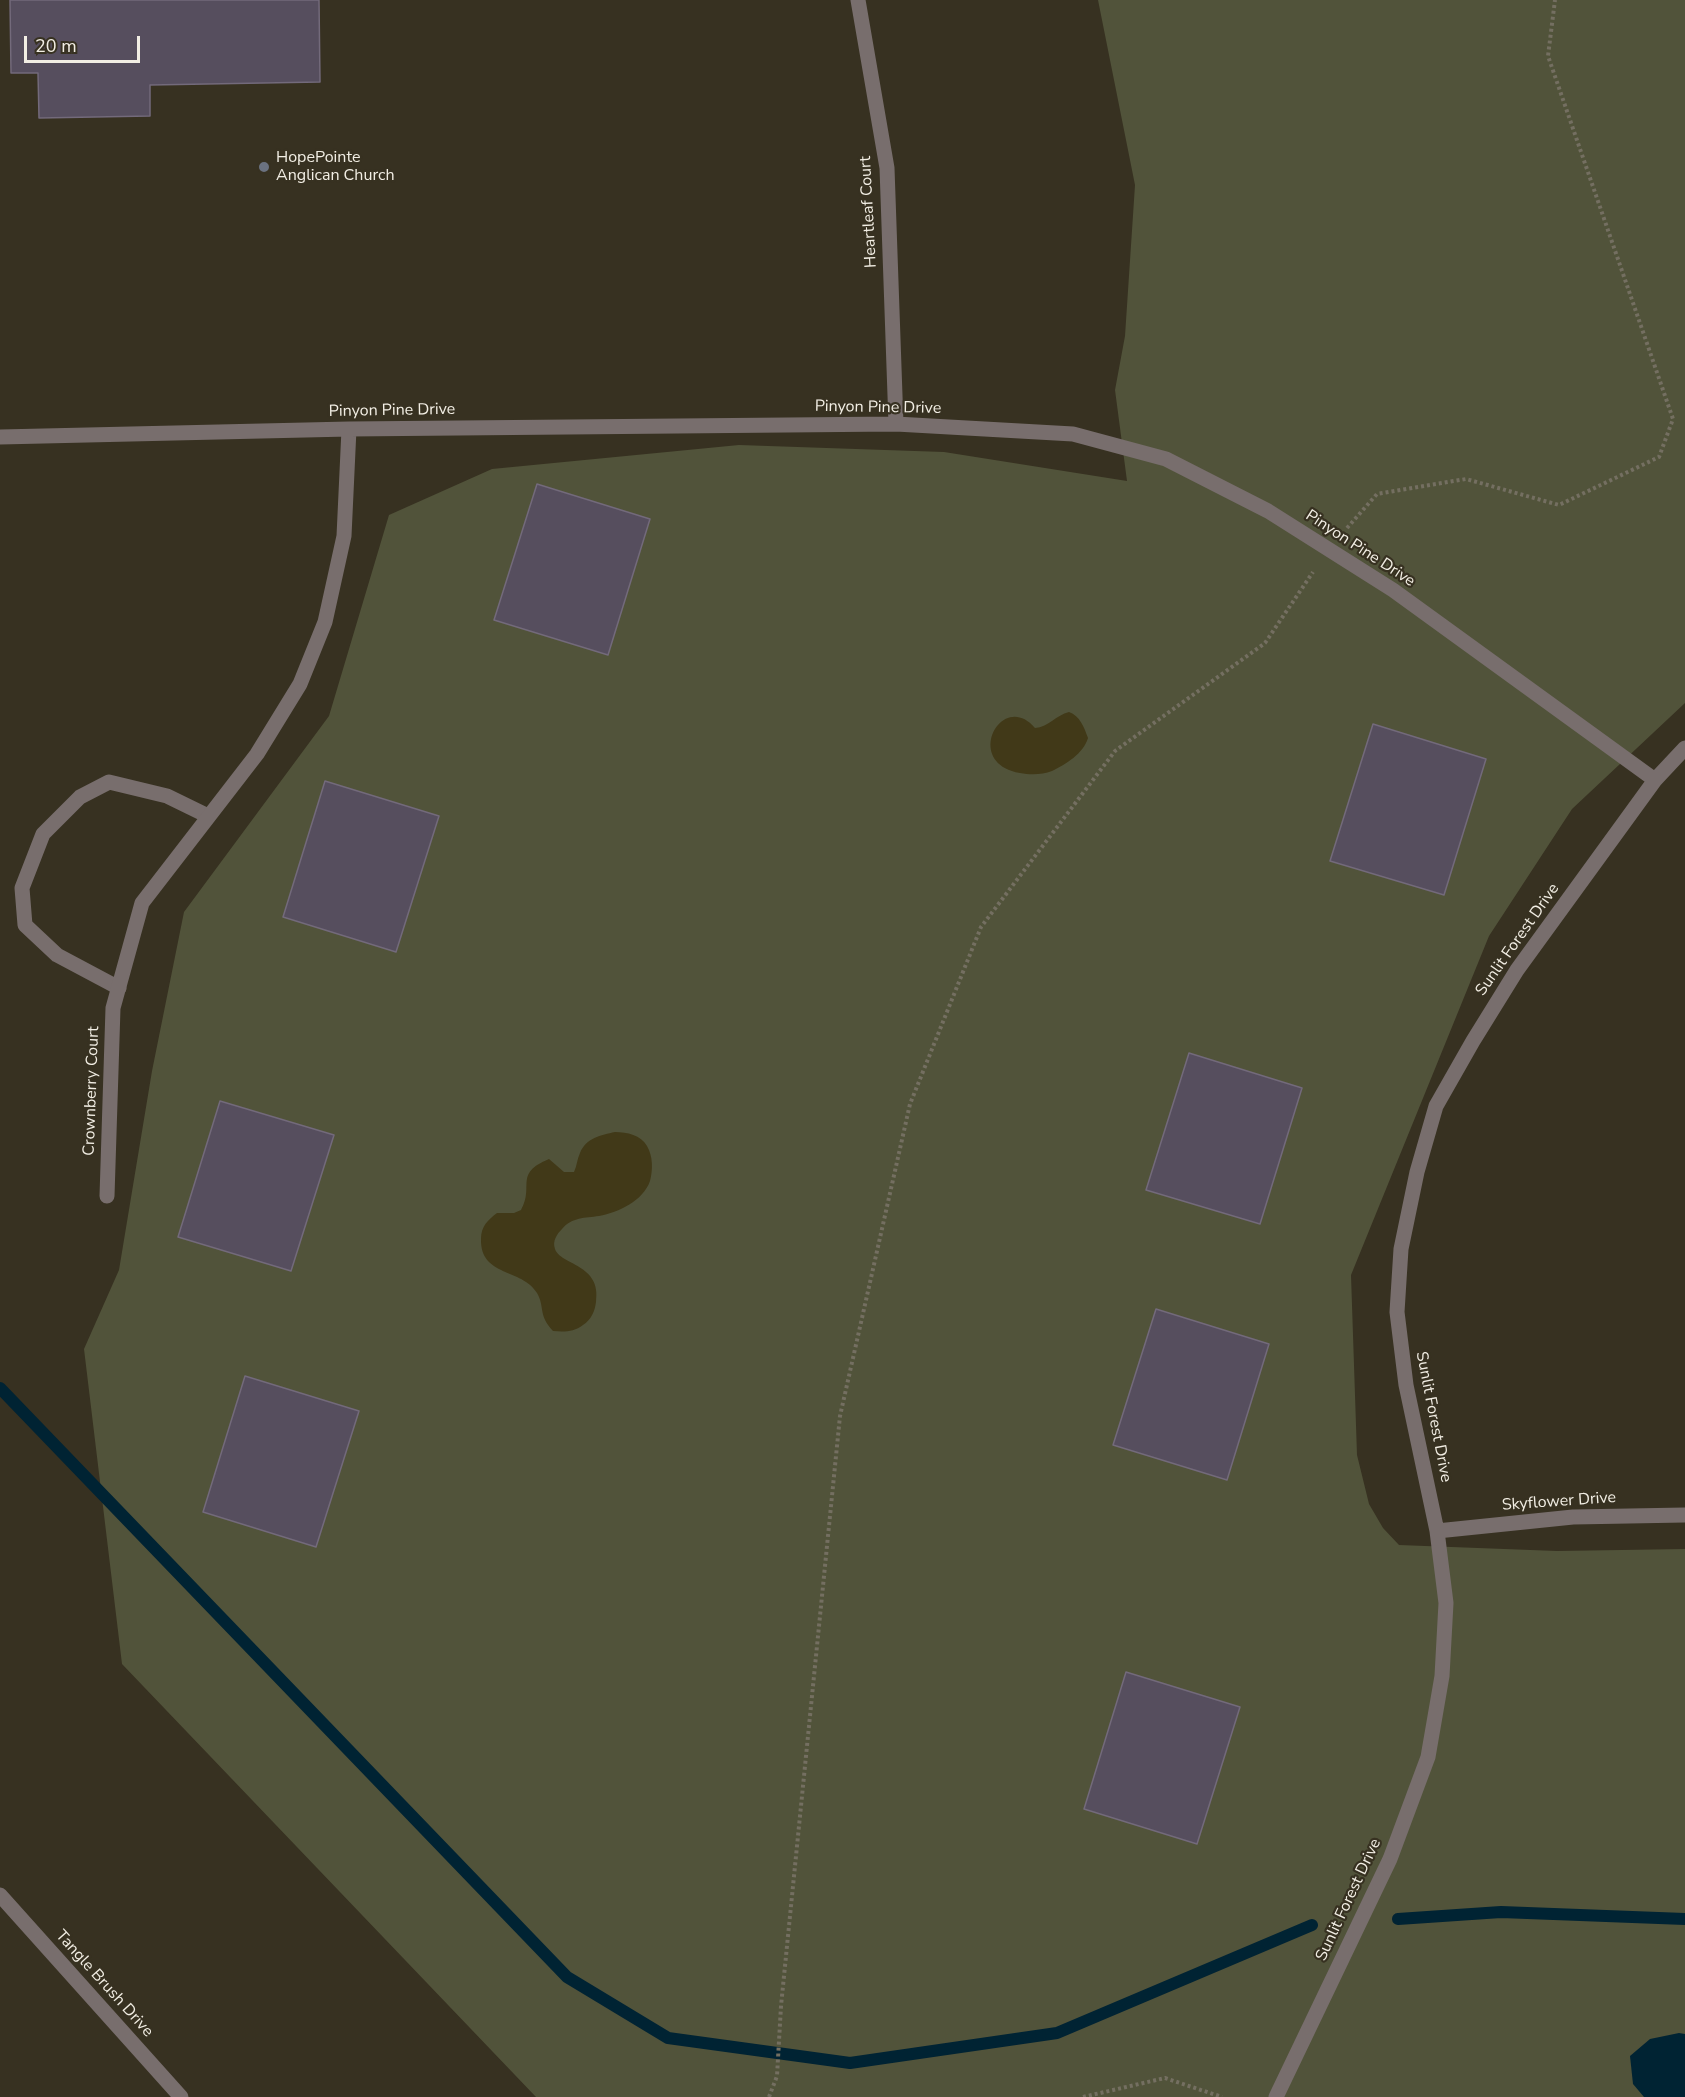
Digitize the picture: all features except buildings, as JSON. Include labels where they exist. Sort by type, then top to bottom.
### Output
[{"type":"street","name":"Heartleaf Court","points":[[858,0],[887,168],[896,424]]},
{"type":"street","name":"Pinyon Pine Drive","points":[[0,437],[349,429],[896,424],[1073,434],[1166,459],[1268,511],[1393,590],[1655,780]]},
{"type":"street","name":"Crownberry Court","points":[[107,1196],[113,1008],[142,903],[257,754],[300,684],[325,622],[344,537],[349,429]]},
{"type":"street","name":"Sunlit Forest Drive","points":[[1276,2097],[1390,1859],[1428,1757],[1442,1676],[1446,1603],[1437,1531],[1406,1385],[1397,1312],[1401,1249],[1418,1172],[1436,1107],[1517,970],[1655,780],[1685,748]]},
{"type":"street","points":[[119,988],[57,955],[25,925],[22,888],[43,834],[80,797],[109,782],[167,796],[208,816]]},
{"type":"street","name":"Skyflower Drive","points":[[1437,1531],[1573,1517],[1685,1515]]},
{"type":"street","name":"Tangle Brush Drive","points":[[0,1895],[181,2097]]},
{"type":"path","points":[[769,2097],[777,2076],[781,2006],[840,1416],[910,1104],[981,927],[1115,751],[1265,643],[1328,549],[1377,494],[1466,479],[1559,505],[1659,457],[1673,419],[1548,56],[1555,0]]},
{"type":"path","points":[[1083,2097],[1165,2078],[1222,2097]]},
{"type":"green space","points":[[1098,0],[1685,0],[1685,703],[1572,809],[1489,936],[1351,1275],[1357,1455],[1369,1504],[1383,1528],[1399,1545],[1557,1551],[1685,1549],[1685,2097],[536,2097],[122,1664],[84,1349],[119,1270],[152,1071],[184,912],[329,716],[389,515],[492,469],[739,445],[944,452],[1127,481],[1115,390],[1125,336],[1135,185]]},
{"type":"sand","points":[[1069,712],[1079,719],[1088,738],[1078,754],[1063,765],[1044,773],[1024,774],[1003,767],[993,756],[991,744],[993,732],[1000,722],[1011,717],[1023,718],[1035,728],[1044,726]]},
{"type":"sand","points":[[615,1132],[633,1135],[644,1142],[651,1159],[650,1181],[642,1194],[629,1205],[607,1214],[574,1220],[557,1235],[555,1249],[564,1259],[580,1267],[593,1280],[596,1302],[594,1312],[586,1323],[569,1331],[553,1331],[543,1316],[537,1293],[530,1285],[487,1260],[481,1239],[482,1230],[497,1213],[514,1213],[521,1210],[525,1202],[528,1175],[531,1170],[549,1159],[564,1172],[574,1172],[579,1155],[586,1144],[599,1136]]},
{"type":"water","points":[[1679,2033],[1685,2034],[1685,2097],[1644,2097],[1633,2084],[1630,2056],[1650,2039]]},
{"type":"waterway","points":[[0,1388],[567,1977],[668,2038],[850,2063],[1057,2033],[1312,1925]]},
{"type":"waterway","points":[[1398,1919],[1501,1912],[1685,1919]]},
{"type":"place","name":"HopePointe Anglican Church","points":[[264,167]]}]
